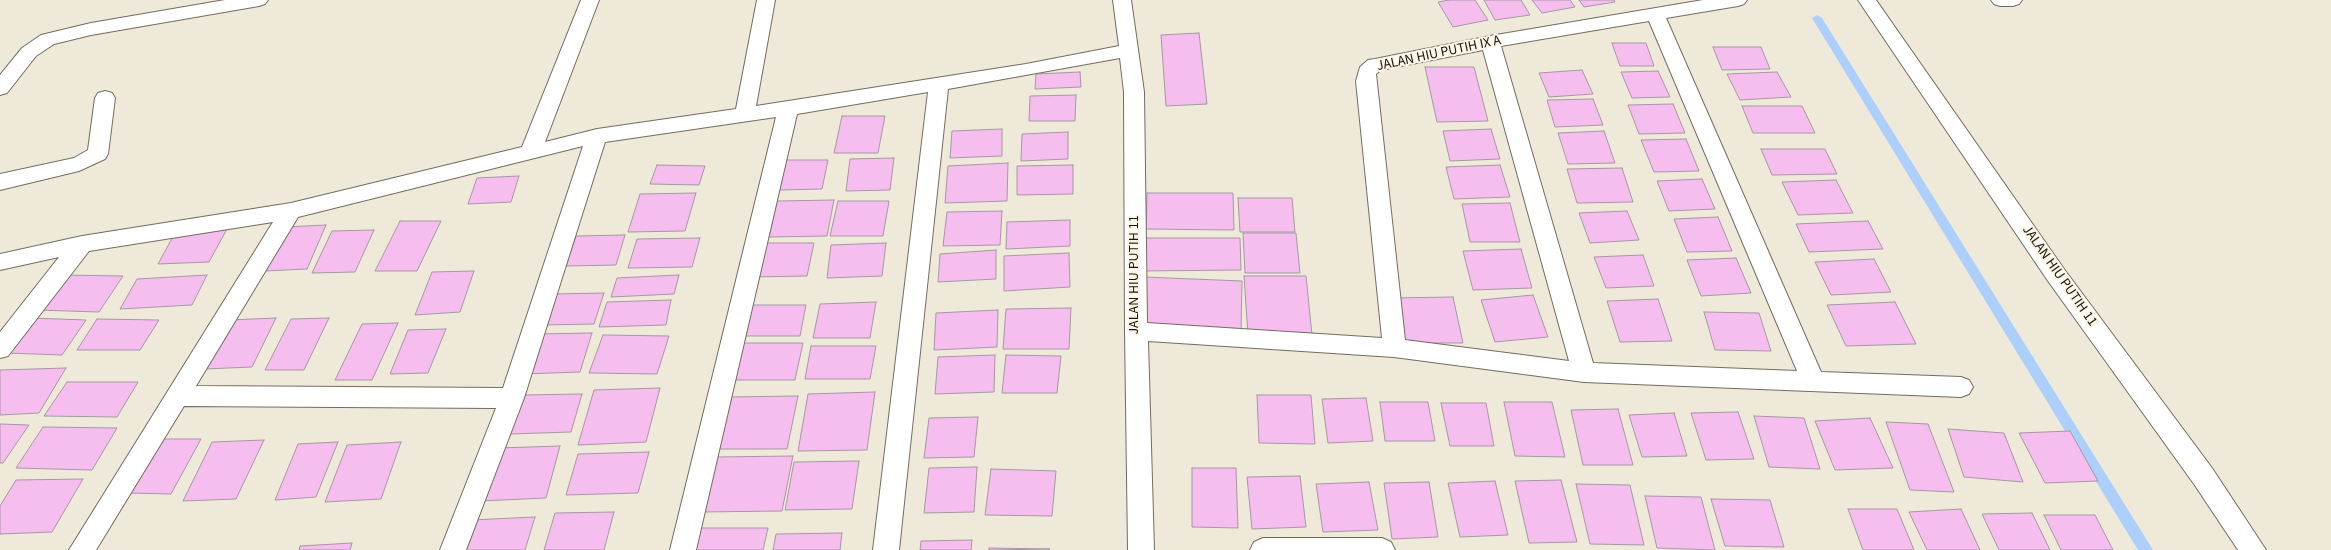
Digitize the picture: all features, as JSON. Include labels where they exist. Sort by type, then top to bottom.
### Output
[{"type":"street","points":[[0,88],[29,52],[48,39],[188,6],[259,0]]},
{"type":"street","points":[[531,151],[590,0]]},
{"type":"street","points":[[745,115],[766,0]]},
{"type":"street","name":"JALAN HIU PUTIH 11","points":[[1122,0],[1134,92],[1136,331],[1141,550]]},
{"type":"street","name":"JALAN HIU PUTIH IX A","points":[[1394,348],[1366,81],[1367,72],[1375,65],[1490,42],[1738,0]]},
{"type":"street","name":"JALAN HIU PUTIH 11","points":[[1868,0],[2056,275],[2204,476],[2253,550]]},
{"type":"street","points":[[2000,0],[2013,0]]},
{"type":"street","points":[[1655,13],[1813,381]]},
{"type":"street","points":[[1490,42],[1584,372]]},
{"type":"street","points":[[0,262],[82,244],[290,211],[597,136],[745,115],[939,84],[1128,50]]},
{"type":"street","points":[[886,550],[939,84]]},
{"type":"street","points":[[0,182],[79,164],[98,154],[106,98]]},
{"type":"street","points":[[683,550],[788,108]]},
{"type":"street","points":[[453,550],[512,398],[597,136]]},
{"type":"street","points":[[82,550],[290,211]]},
{"type":"street","points":[[0,349],[82,244]]},
{"type":"street","points":[[1136,331],[1394,348],[1584,372],[1961,387]]},
{"type":"street","points":[[177,396],[512,398]]},
{"type":"street","points":[[1263,550],[1382,550]]},
{"type":"building","points":[[1449,0],[1475,0],[1488,20],[1453,27],[1438,2]]},
{"type":"building","points":[[1484,0],[1521,0],[1530,15],[1495,20]]},
{"type":"building","points":[[1532,0],[1570,0],[1575,7],[1542,13]]},
{"type":"building","points":[[1579,0],[1614,0],[1615,2],[1584,7]]},
{"type":"building","points":[[1199,33],[1207,104],[1166,106],[1161,35]]},
{"type":"building","points":[[1612,43],[1646,43],[1654,66],[1620,66]]},
{"type":"building","points":[[1713,47],[1761,47],[1770,69],[1722,70]]},
{"type":"building","points":[[1425,67],[1474,67],[1488,121],[1437,122]]},
{"type":"building","points":[[1582,70],[1593,94],[1549,97],[1539,73]]},
{"type":"building","points":[[1658,71],[1670,97],[1632,98],[1621,72]]},
{"type":"building","points":[[1080,72],[1081,87],[1035,89],[1036,74]]},
{"type":"building","points":[[1777,72],[1791,97],[1740,100],[1727,74]]},
{"type":"building","points":[[1076,95],[1075,121],[1029,121],[1030,96]]},
{"type":"building","points":[[1593,99],[1603,125],[1555,127],[1547,100]]},
{"type":"building","points":[[1673,104],[1685,133],[1639,134],[1628,105]]},
{"type":"building","points":[[1742,106],[1802,106],[1815,133],[1753,133]]},
{"type":"building","points":[[842,116],[885,116],[878,153],[834,153]]},
{"type":"building","points":[[1002,129],[1002,156],[950,158],[952,131]]},
{"type":"building","points":[[1491,129],[1500,159],[1450,161],[1443,131]]},
{"type":"building","points":[[1604,131],[1615,163],[1568,164],[1558,133]]},
{"type":"building","points":[[1068,132],[1068,159],[1021,161],[1022,134]]},
{"type":"building","points":[[1686,139],[1699,171],[1654,172],[1641,140]]},
{"type":"building","points":[[1761,149],[1825,149],[1837,174],[1772,175]]},
{"type":"building","points":[[894,158],[890,190],[846,191],[850,159]]},
{"type":"building","points":[[786,160],[828,160],[822,189],[779,190]]},
{"type":"building","points":[[1008,163],[1007,201],[945,203],[948,166]]},
{"type":"building","points":[[657,165],[705,166],[699,185],[650,184]]},
{"type":"building","points":[[1073,165],[1073,194],[1017,195],[1017,166]]},
{"type":"building","points":[[1500,165],[1510,197],[1454,199],[1446,167]]},
{"type":"building","points":[[1622,168],[1633,202],[1577,203],[1567,169]]},
{"type":"building","points":[[519,176],[511,202],[468,204],[477,178]]},
{"type":"building","points":[[1702,179],[1715,209],[1669,211],[1657,181]]},
{"type":"building","points":[[1836,180],[1853,213],[1798,215],[1782,182]]},
{"type":"building","points":[[696,193],[685,231],[628,232],[640,194]]},
{"type":"building","points":[[1147,193],[1233,193],[1234,230],[1146,229]]},
{"type":"building","points":[[1238,198],[1292,198],[1295,232],[1240,232]]},
{"type":"building","points":[[834,200],[827,236],[769,237],[777,201]]},
{"type":"building","points":[[838,201],[889,201],[883,236],[830,236]]},
{"type":"building","points":[[1510,203],[1520,242],[1470,242],[1462,204]]},
{"type":"building","points":[[1002,211],[1000,245],[943,246],[947,212]]},
{"type":"building","points":[[1627,211],[1639,240],[1590,243],[1579,213]]},
{"type":"building","points":[[1718,217],[1732,251],[1687,252],[1674,219]]},
{"type":"building","points":[[1070,220],[1070,246],[1006,249],[1007,222]]},
{"type":"building","points":[[400,221],[441,221],[417,271],[375,271]]},
{"type":"building","points":[[1868,221],[1883,249],[1809,252],[1796,224]]},
{"type":"building","points":[[326,225],[307,269],[264,271],[285,227]]},
{"type":"building","points":[[227,229],[209,262],[158,264],[176,231]]},
{"type":"building","points":[[374,230],[355,272],[312,273],[332,231]]},
{"type":"building","points":[[1243,233],[1296,233],[1300,273],[1245,273]]},
{"type":"building","points":[[625,235],[616,265],[566,266],[576,236]]},
{"type":"building","points":[[700,238],[692,267],[628,268],[637,239]]},
{"type":"building","points":[[1139,238],[1240,238],[1241,270],[1138,271]]},
{"type":"building","points":[[759,243],[814,243],[807,276],[751,277]]},
{"type":"building","points":[[886,243],[882,276],[827,278],[831,245]]},
{"type":"building","points":[[1521,249],[1532,288],[1473,290],[1463,251]]},
{"type":"building","points":[[996,250],[996,279],[938,282],[940,254]]},
{"type":"building","points":[[1069,253],[1070,287],[1004,291],[1004,256]]},
{"type":"building","points":[[1643,255],[1654,286],[1606,288],[1594,257]]},
{"type":"building","points":[[1736,258],[1751,293],[1701,296],[1687,260]]},
{"type":"building","points":[[1874,259],[1891,292],[1831,295],[1815,262]]},
{"type":"building","points":[[474,271],[460,312],[415,315],[432,272]]},
{"type":"building","points":[[62,275],[123,276],[99,312],[37,310]]},
{"type":"building","points":[[207,275],[192,305],[120,309],[137,279]]},
{"type":"building","points":[[679,275],[674,294],[611,297],[617,278]]},
{"type":"building","points":[[1244,276],[1306,276],[1312,335],[1248,335]]},
{"type":"building","points":[[1143,277],[1242,281],[1241,331],[1139,326]]},
{"type":"building","points":[[604,293],[594,324],[541,325],[552,294]]},
{"type":"building","points":[[1533,295],[1548,337],[1495,342],[1481,300]]},
{"type":"building","points":[[1453,297],[1463,343],[1398,343],[1390,298]]},
{"type":"building","points":[[1658,299],[1672,341],[1620,342],[1607,301]]},
{"type":"building","points":[[671,300],[666,325],[599,327],[607,302]]},
{"type":"building","points":[[876,302],[870,338],[813,338],[820,304]]},
{"type":"building","points":[[1895,302],[1916,344],[1846,346],[1827,305]]},
{"type":"building","points":[[750,305],[806,305],[800,336],[743,336]]},
{"type":"building","points":[[1071,308],[1069,349],[1003,349],[1006,309]]},
{"type":"building","points":[[998,310],[997,347],[934,350],[936,313]]},
{"type":"building","points":[[1704,312],[1759,313],[1771,351],[1715,350]]},
{"type":"building","points":[[31,318],[86,320],[62,355],[6,353]]},
{"type":"building","points":[[276,318],[252,367],[204,369],[229,320]]},
{"type":"building","points":[[329,318],[304,370],[265,370],[291,319]]},
{"type":"building","points":[[97,319],[159,320],[140,350],[77,350]]},
{"type":"building","points":[[398,323],[372,380],[335,380],[362,324]]},
{"type":"building","points":[[446,329],[428,373],[390,374],[408,330]]},
{"type":"building","points":[[592,333],[580,372],[524,374],[538,334]]},
{"type":"building","points":[[603,335],[669,336],[657,374],[589,373]]},
{"type":"building","points":[[742,343],[803,343],[795,380],[732,380]]},
{"type":"building","points":[[811,346],[876,346],[870,379],[805,379]]},
{"type":"building","points":[[995,355],[994,392],[935,394],[938,357]]},
{"type":"building","points":[[1006,355],[1061,356],[1057,393],[1002,393]]},
{"type":"building","points":[[66,368],[39,413],[0,415],[0,370]]},
{"type":"building","points":[[67,382],[138,382],[117,417],[44,416]]},
{"type":"building","points":[[660,388],[646,442],[578,445],[594,390]]},
{"type":"building","points":[[875,392],[867,450],[798,451],[808,394]]},
{"type":"building","points":[[582,394],[571,432],[510,434],[523,395]]},
{"type":"building","points":[[1257,395],[1311,395],[1315,444],[1259,443]]},
{"type":"building","points":[[798,396],[787,449],[712,449],[725,397]]},
{"type":"building","points":[[1366,398],[1373,441],[1328,443],[1322,399]]},
{"type":"building","points":[[1380,402],[1428,402],[1435,441],[1385,441]]},
{"type":"building","points":[[1504,402],[1552,402],[1565,457],[1515,456]]},
{"type":"building","points":[[1441,403],[1486,403],[1494,446],[1450,446]]},
{"type":"building","points":[[1618,409],[1633,465],[1583,465],[1571,410]]},
{"type":"building","points":[[1738,412],[1754,459],[1706,460],[1691,413]]},
{"type":"building","points":[[1674,413],[1687,456],[1642,457],[1629,415]]},
{"type":"building","points":[[1754,416],[1804,418],[1820,469],[1769,467]]},
{"type":"building","points":[[978,417],[974,457],[924,458],[929,418]]},
{"type":"building","points":[[1870,418],[1893,468],[1835,470],[1815,421]]},
{"type":"building","points":[[1886,422],[1928,424],[1954,492],[1910,490]]},
{"type":"building","points":[[0,424],[29,425],[3,463],[0,463]]},
{"type":"building","points":[[43,427],[117,428],[92,470],[16,468]]},
{"type":"building","points":[[1948,429],[2004,433],[2023,482],[1964,477]]},
{"type":"building","points":[[2070,431],[2098,481],[2045,483],[2019,433]]},
{"type":"building","points":[[159,439],[201,439],[171,494],[128,493]]},
{"type":"building","points":[[264,440],[236,499],[183,501],[212,442]]},
{"type":"building","points":[[338,442],[316,497],[275,500],[298,444]]},
{"type":"building","points":[[401,442],[381,499],[325,502],[347,445]]},
{"type":"building","points":[[560,446],[546,498],[480,501],[497,448]]},
{"type":"building","points":[[649,452],[638,493],[566,495],[578,454]]},
{"type":"building","points":[[793,456],[782,511],[701,512],[715,457]]},
{"type":"building","points":[[859,461],[852,509],[785,510],[794,462]]},
{"type":"building","points":[[977,467],[974,512],[924,513],[929,468]]},
{"type":"building","points":[[1192,468],[1236,468],[1238,528],[1192,527]]},
{"type":"building","points":[[991,469],[1056,471],[1052,516],[985,515]]},
{"type":"building","points":[[1300,476],[1306,527],[1252,529],[1247,477]]},
{"type":"building","points":[[83,479],[52,532],[0,534],[0,506],[16,480]]},
{"type":"building","points":[[1561,480],[1577,542],[1529,543],[1515,481]]},
{"type":"building","points":[[1495,481],[1508,535],[1460,537],[1448,483]]},
{"type":"building","points":[[1369,482],[1378,530],[1323,532],[1316,484]]},
{"type":"building","points":[[1429,482],[1438,537],[1392,539],[1384,483]]},
{"type":"building","points":[[1576,484],[1630,485],[1644,545],[1590,544]]},
{"type":"building","points":[[1645,496],[1701,497],[1715,550],[1657,548]]},
{"type":"building","points":[[1711,499],[1770,500],[1784,547],[1725,546]]},
{"type":"building","points":[[1848,509],[1897,509],[1914,550],[1863,550]]},
{"type":"building","points":[[1961,509],[1980,550],[1927,550],[1909,512]]},
{"type":"building","points":[[614,512],[604,550],[544,550],[555,513]]},
{"type":"building","points":[[2032,513],[2050,550],[1999,550],[1982,514]]},
{"type":"building","points":[[2044,515],[2095,515],[2113,550],[2061,550]]},
{"type":"building","points":[[535,517],[525,550],[461,550],[471,520]]},
{"type":"building","points":[[697,528],[768,528],[763,550],[691,550]]},
{"type":"building","points":[[842,533],[840,550],[773,550],[776,534]]},
{"type":"building","points":[[972,540],[971,550],[920,550],[921,541]]},
{"type":"building","points":[[352,543],[350,550],[299,550],[300,546]]},
{"type":"building","points":[[989,548],[1050,549],[989,550]]},
{"type":"waterway","points":[[1817,18],[2146,550]]}]
